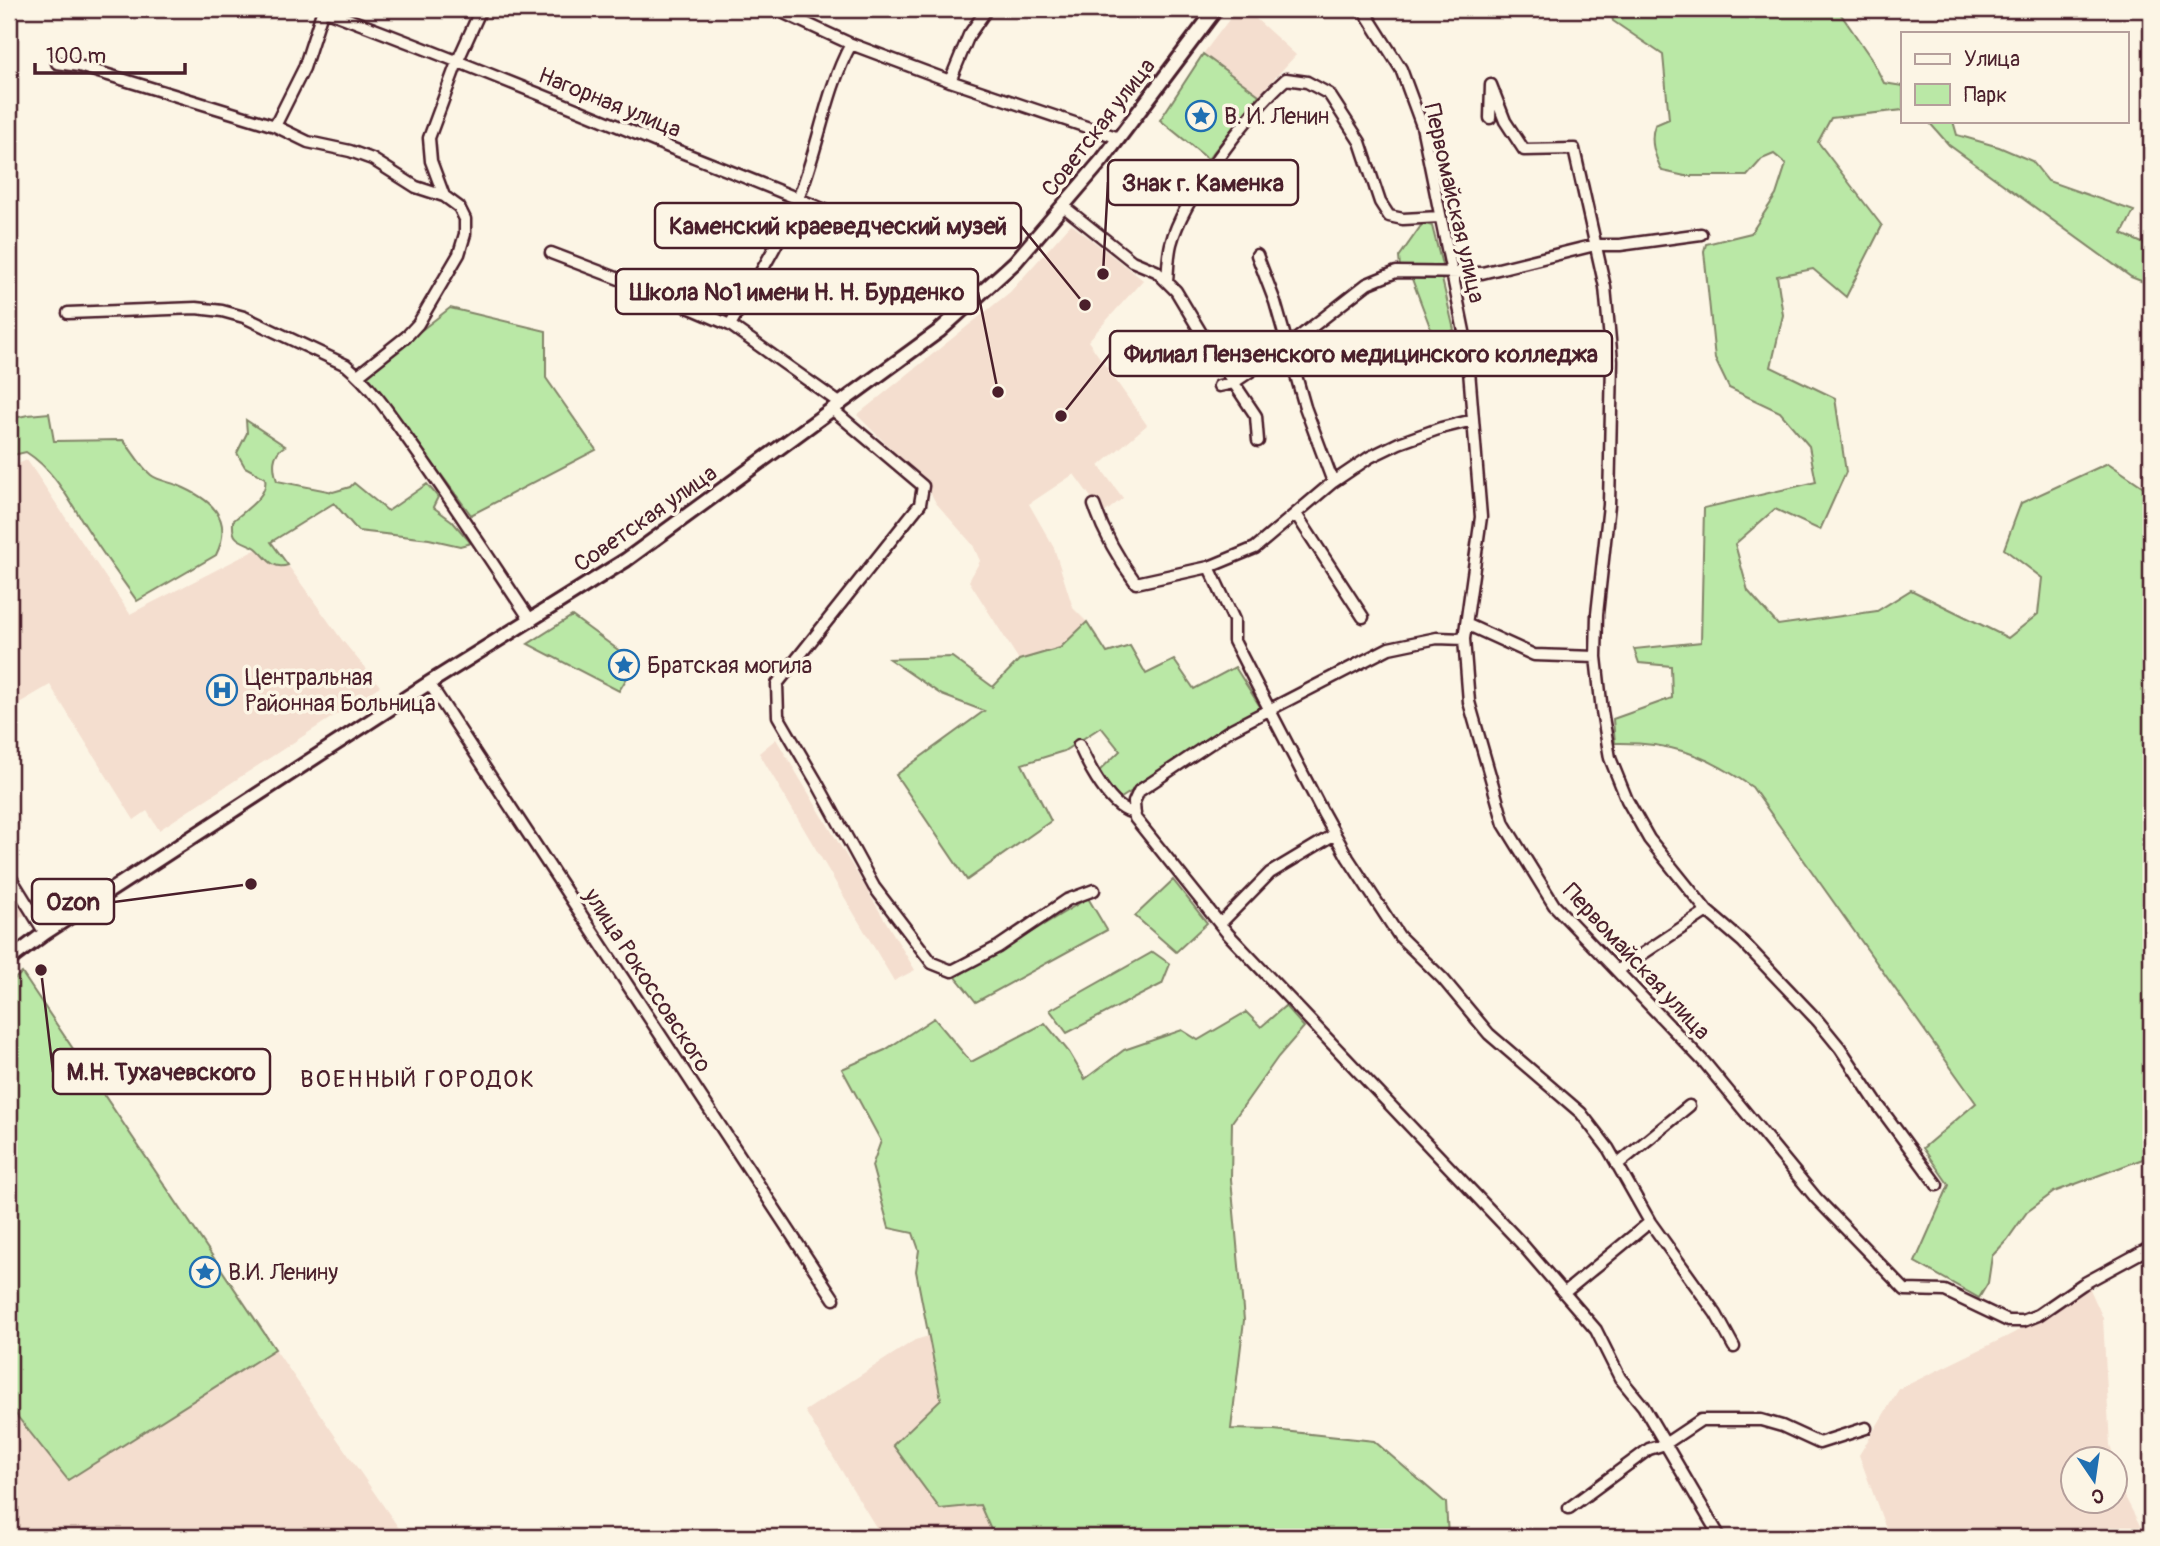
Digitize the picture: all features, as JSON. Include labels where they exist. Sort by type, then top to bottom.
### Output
[{"type":"main road","name":"Советская улица","points":[[9,960],[45,933],[429,683],[626,560],[939,331],[998,279],[1063,206],[1119,138],[1215,9]]},
{"type":"street","points":[[275,127],[304,68],[322,9]]},
{"type":"street","name":"Нагорная улица","points":[[322,9],[458,60],[735,174],[799,197],[882,235]]},
{"type":"street","points":[[444,196],[430,162],[429,138],[458,60],[481,9]]},
{"type":"street","points":[[775,9],[851,44],[950,81],[1119,138]]},
{"type":"street","points":[[950,81],[969,35],[987,9]]},
{"type":"street","name":"Первомайская улица","points":[[1363,9],[1401,69],[1422,126],[1467,346],[1481,517],[1464,639],[1469,702],[1504,824],[1554,905],[1705,1063],[1816,1198],[1905,1290],[1945,1291],[2008,1321],[2023,1321],[2038,1315],[2083,1284],[2151,1247]]},
{"type":"street","points":[[730,325],[799,197],[820,138],[837,69],[851,44]]},
{"type":"street","points":[[57,63],[79,66],[275,127],[308,142],[351,151],[372,159],[416,187],[444,196],[459,207],[465,219],[465,234],[459,254],[418,324],[406,338],[358,375]]},
{"type":"street","points":[[1167,282],[1171,245],[1182,214],[1267,95],[1286,79],[1307,82],[1329,94],[1360,142],[1380,202],[1389,216],[1403,219],[1440,217]]},
{"type":"street","points":[[1490,118],[1491,85],[1505,121],[1524,150],[1574,149],[1605,286],[1612,361],[1612,412],[1609,505],[1597,614],[1596,657],[1611,758],[1627,800],[1649,839],[1707,911],[1743,942],[1840,1048],[1937,1185]]},
{"type":"street","points":[[1063,206],[1132,261],[1156,271],[1176,291],[1256,416],[1258,441]]},
{"type":"street","points":[[1219,386],[1233,383],[1289,345],[1367,284],[1396,272],[1482,273],[1595,246],[1701,234]]},
{"type":"street","points":[[551,253],[730,325],[837,407],[923,486],[920,504],[777,684],[778,716],[874,887],[932,963],[952,971],[998,947],[1067,900],[1094,890]]},
{"type":"street","points":[[1256,255],[1289,345],[1305,407],[1333,482]]},
{"type":"street","points":[[68,313],[196,308],[222,311],[244,317],[346,365],[381,402],[449,497],[531,621]]},
{"type":"street","points":[[1094,505],[1102,528],[1136,583],[1209,567],[1255,548],[1333,482],[1370,457],[1399,443],[1473,420]]},
{"type":"street","points":[[1296,514],[1363,617]]},
{"type":"street","points":[[1209,567],[1234,620],[1234,641],[1335,834],[1399,936],[1443,979],[1489,1034],[1581,1113],[1608,1147],[1650,1222],[1716,1314],[1734,1347]]},
{"type":"street","points":[[1466,624],[1534,654],[1596,657]]},
{"type":"street","points":[[1464,639],[1437,638],[1389,648],[1232,729],[1139,791],[1135,802],[1135,818],[1220,924],[1521,1243],[1596,1330],[1620,1377],[1643,1406],[1720,1537]]},
{"type":"street","name":"улица Рокоссовского","points":[[429,683],[834,1299]]},
{"type":"street","points":[[1079,745],[1088,767],[1106,792],[1128,813],[1135,813]]},
{"type":"street","points":[[1220,924],[1270,873],[1335,834]]},
{"type":"street","points":[[9,875],[45,933]]},
{"type":"street","points":[[1617,971],[1707,911]]},
{"type":"street","points":[[1617,1165],[1689,1106]]},
{"type":"street","points":[[1564,1293],[1650,1222]]},
{"type":"street","points":[[1569,1508],[1650,1449],[1665,1444],[1701,1420],[1761,1420],[1782,1426],[1819,1443],[1866,1428]]},
{"type":"shaded area","points":[[1237,9],[1245,9],[1296,55],[1259,95],[1203,54]]},
{"type":"shaded area","points":[[1071,224],[1143,280],[1088,341],[1147,425],[1099,466],[1123,498],[1103,514],[1074,474],[1029,504],[1054,548],[1073,608],[1087,622],[1060,648],[1019,660],[969,581],[980,561],[973,545],[936,503],[926,484],[857,415],[1010,292]]},
{"type":"shaded area","points":[[27,460],[130,614],[271,542],[342,640],[380,686],[159,830],[147,811],[134,820],[50,685],[9,709],[9,468]]},
{"type":"shaded area","points":[[776,739],[915,970],[894,981],[759,753]]},
{"type":"shaded area","points":[[9,884],[28,913],[12,923],[9,920]]},
{"type":"shaded area","points":[[2089,1287],[2103,1318],[2110,1444],[2058,1444],[2058,1514],[2128,1514],[2128,1503],[2146,1537],[1889,1537],[1859,1455],[1899,1389],[2016,1332]]},
{"type":"shaded area","points":[[929,1336],[941,1399],[994,1537],[882,1537],[805,1411],[915,1340]]},
{"type":"shaded area","points":[[275,1349],[405,1537],[9,1537],[9,1407],[68,1480]]},
{"type":"green space","points":[[1610,9],[1829,9],[1840,13],[1871,58],[1884,83],[1901,86],[1901,110],[1831,118],[1818,142],[1882,226],[1846,297],[1813,269],[1777,276],[1783,315],[1771,367],[1835,398],[1846,472],[1820,530],[1775,509],[1735,544],[1748,591],[1778,625],[1877,611],[1911,590],[2008,638],[2038,614],[2042,578],[2004,549],[2021,503],[2108,463],[2151,492],[2151,1156],[2054,1192],[2027,1212],[1992,1256],[1988,1283],[1979,1298],[1915,1262],[1949,1185],[1923,1148],[1976,1103],[1752,787],[1719,766],[1687,752],[1653,745],[1615,743],[1613,719],[1672,698],[1671,666],[1639,663],[1634,649],[1701,642],[1704,508],[1816,482],[1809,446],[1780,412],[1729,388],[1715,359],[1704,251],[1706,244],[1751,233],[1776,195],[1786,164],[1774,154],[1762,159],[1747,176],[1685,176],[1662,171],[1655,154],[1653,137],[1655,125],[1669,119],[1663,55],[1613,21]]},
{"type":"green space","points":[[1203,54],[1259,95],[1208,159],[1160,120]]},
{"type":"green space","points":[[1929,122],[1953,122],[1957,135],[1999,147],[2032,161],[2048,181],[2134,211],[2122,234],[2151,247],[2151,285],[2131,277],[1949,145]]},
{"type":"green space","points":[[1423,223],[1432,226],[1443,269],[1400,268],[1399,257]]},
{"type":"green space","points":[[1412,279],[1442,279],[1454,330],[1443,336],[1432,332]]},
{"type":"green space","points":[[450,308],[546,331],[546,378],[596,450],[471,515],[366,373]]},
{"type":"green space","points":[[49,413],[54,441],[123,440],[151,475],[189,490],[208,503],[216,511],[222,530],[216,555],[137,601],[46,469],[26,452],[9,456],[9,419]]},
{"type":"green space","points":[[246,420],[285,446],[275,457],[277,481],[333,492],[350,487],[354,483],[388,511],[427,484],[438,497],[433,507],[452,521],[471,543],[460,546],[429,539],[358,531],[334,503],[271,542],[288,565],[273,564],[256,548],[238,539],[233,531],[233,521],[260,497],[265,485],[265,478],[245,467],[237,453],[247,433]]},
{"type":"green space","points":[[572,616],[636,663],[619,691],[528,644]]},
{"type":"green space","points":[[1087,622],[1107,653],[1130,646],[1146,674],[1174,660],[1194,689],[1235,667],[1261,708],[1118,800],[1097,773],[1120,751],[1101,727],[1064,751],[1022,764],[1051,821],[967,880],[896,775],[984,711],[942,695],[889,659],[952,657],[993,687],[1019,660],[1060,648]]},
{"type":"green space","points":[[1173,880],[1207,923],[1176,952],[1135,916]]},
{"type":"green space","points":[[1088,898],[1107,930],[976,1002],[956,977]]},
{"type":"green space","points":[[1153,952],[1170,964],[1162,984],[1067,1033],[1050,1010]]},
{"type":"green space","points":[[22,973],[275,1349],[68,1480],[9,1406],[9,983]]},
{"type":"green space","points":[[1285,1006],[1304,1027],[1278,1057],[1232,1122],[1231,1179],[1244,1320],[1231,1429],[1274,1430],[1374,1441],[1446,1503],[1448,1537],[994,1537],[980,1505],[940,1509],[893,1445],[941,1399],[916,1271],[919,1250],[913,1233],[889,1228],[872,1166],[881,1141],[842,1069],[885,1050],[934,1018],[971,1062],[1045,1023],[1069,1052],[1085,1079],[1124,1050],[1182,1030],[1198,1040],[1246,1012],[1261,1027]]},
{"type":"place","name":"В. И. Ленин","points":[[1201,116]]},
{"type":"place","name":"Знак г. Каменка","points":[[1103,274]]},
{"type":"place","name":"Каменский краеведческий музей","points":[[1085,305]]},
{"type":"place","name":"Школа №1 имени Н. Н. Бурденко","points":[[998,392]]},
{"type":"place","name":"Филиал Пензенского медицинского колледжа","points":[[1061,416]]},
{"type":"place","name":"Братская могила","points":[[624,665]]},
{"type":"place","name":"Центральная Районная Больница","points":[[222,690]]},
{"type":"place","name":"Ozon","points":[[251,884]]},
{"type":"place","name":"М.Н. Тухачевского","points":[[41,970]]},
{"type":"place","name":"В.И. Ленину","points":[[205,1272]]},
{"type":"district","name":"ВОЕННЫЙ ГОРОДОК","points":[[418,1079]]}]
